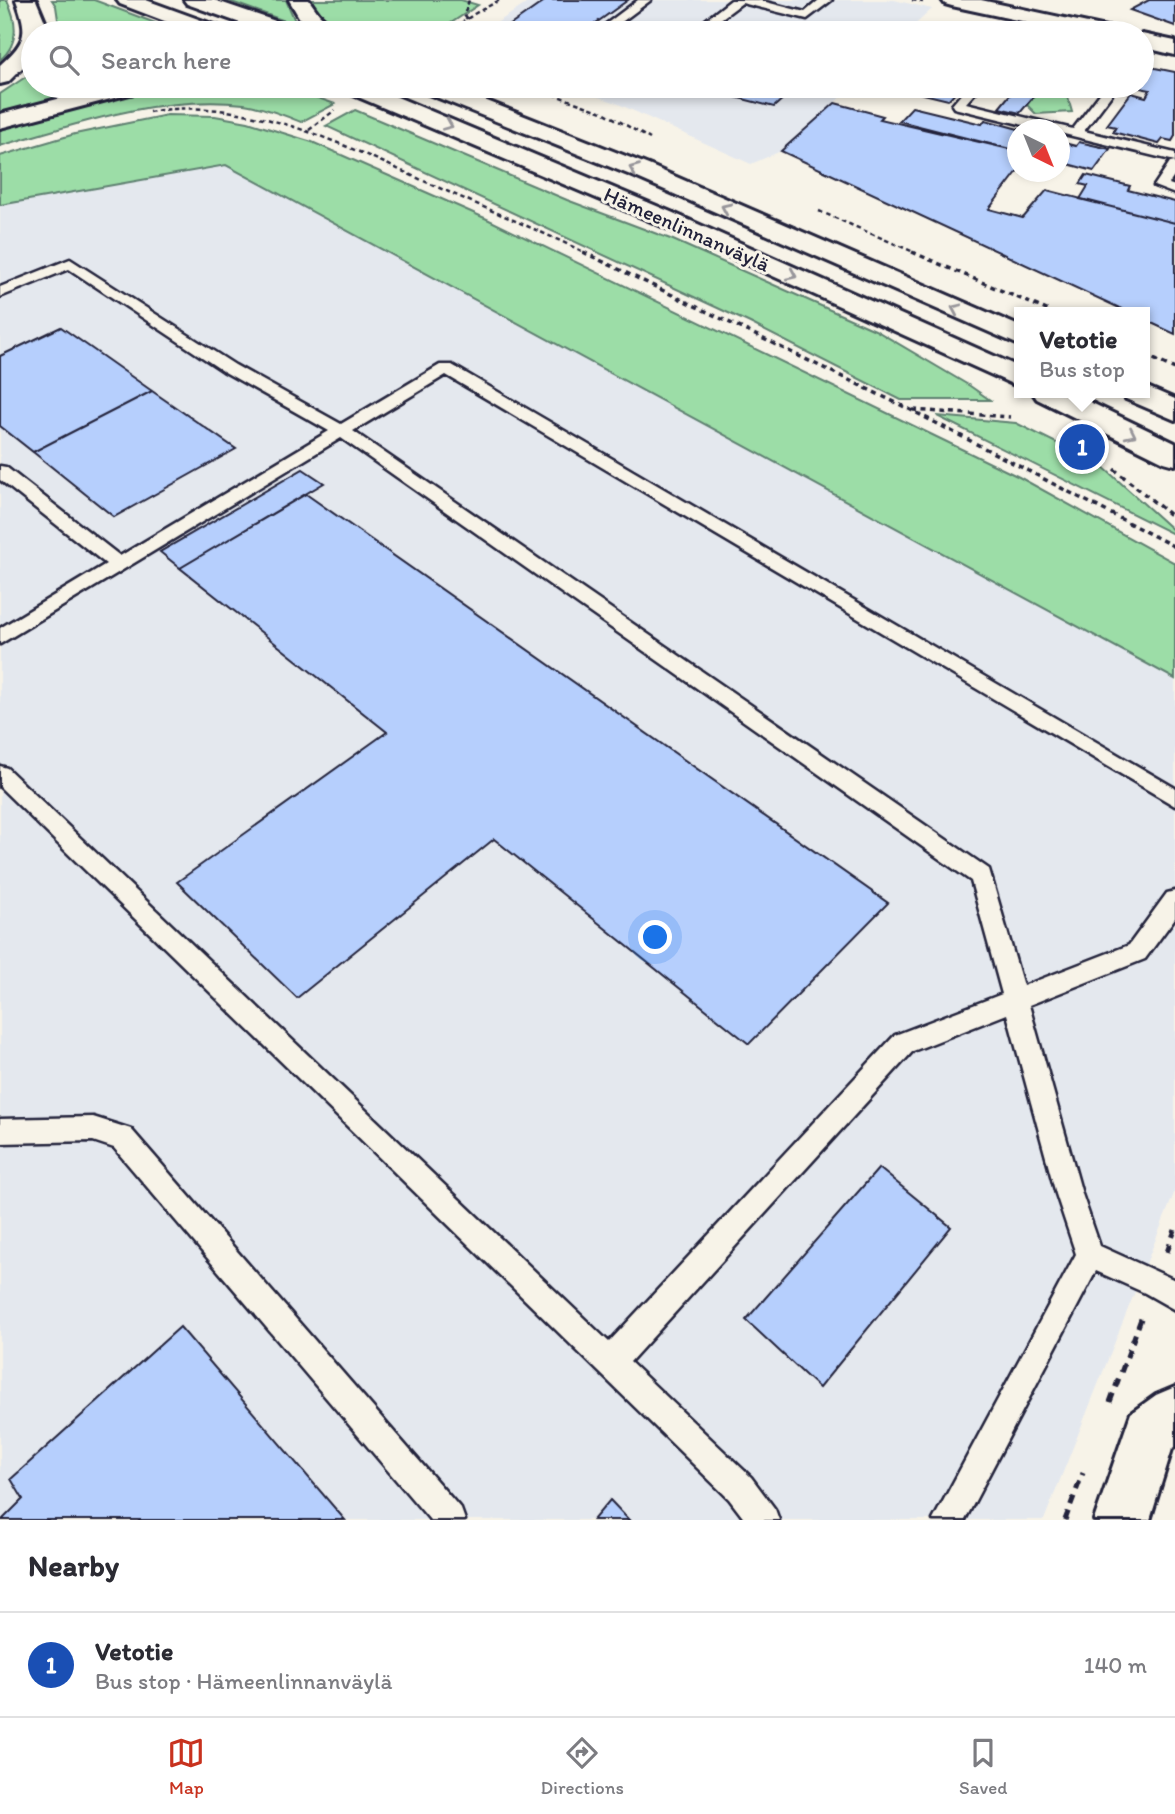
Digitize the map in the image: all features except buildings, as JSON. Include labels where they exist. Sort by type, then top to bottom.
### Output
[{"type":"main road","points":[[26,0],[34,21]]},
{"type":"main road","points":[[127,0],[183,21]]},
{"type":"main road","points":[[194,0],[254,21]]},
{"type":"main road","points":[[299,0],[313,21]]},
{"type":"main road","points":[[952,0],[1014,21]]},
{"type":"main road","points":[[1154,44],[1175,48]]},
{"type":"main road","points":[[0,77],[21,58]]},
{"type":"main road","points":[[0,121],[87,98]]},
{"type":"main road","name":"Hämeenlinnanväylä","points":[[376,98],[385,99],[662,217],[1014,376]]},
{"type":"main road","points":[[380,98],[385,99]]},
{"type":"main road","name":"Hämeenlinnanväylä","points":[[459,98],[653,176],[1014,334]]},
{"type":"main road","points":[[1058,398],[1175,456]]},
{"type":"main road","points":[[1148,398],[1175,411]]},
{"type":"main road","points":[[1122,1520],[1150,1432],[1175,1414]]},
{"type":"lane","points":[[616,21],[645,0]]},
{"type":"lane","points":[[711,21],[738,0]]},
{"type":"lane","points":[[745,0],[807,16],[827,0]]},
{"type":"lane","points":[[964,98],[958,105],[1175,157]]},
{"type":"lane","points":[[1076,133],[1103,98]]},
{"type":"lane","points":[[1175,165],[1161,186],[1175,190]]},
{"type":"lane","points":[[0,292],[69,263],[229,368],[342,431],[981,876],[1069,1194],[1090,1255],[948,1520]]},
{"type":"lane","points":[[0,637],[446,368],[1175,798]]},
{"type":"lane","points":[[0,471],[118,565]]},
{"type":"lane","points":[[0,774],[740,1488],[764,1520]]},
{"type":"lane","points":[[610,1362],[904,1043],[1137,952],[1175,900]]},
{"type":"lane","points":[[0,1131],[93,1129],[122,1138],[450,1520]]},
{"type":"lane","points":[[1090,1255],[1155,1283],[1175,1296]]},
{"type":"path","points":[[467,19],[464,15],[469,0]]},
{"type":"path","points":[[464,21],[500,0]]},
{"type":"path","points":[[309,130],[345,98]]},
{"type":"path","points":[[563,98],[605,113],[659,143]]},
{"type":"path","points":[[141,113],[165,109],[219,110],[309,130],[569,245],[909,409],[1175,547]]},
{"type":"path","points":[[814,209],[1039,307]]},
{"type":"path","points":[[1150,357],[1175,369]]},
{"type":"path","points":[[909,409],[1010,417]]},
{"type":"path","points":[[1114,469],[1175,519]]},
{"type":"path","points":[[1108,1408],[1175,1230]]},
{"type":"path","points":[[1065,1520],[1084,1470]]},
{"type":"shaded area","points":[[532,0],[894,0],[932,9],[919,21],[500,21]]},
{"type":"shaded area","points":[[602,98],[840,98],[781,151],[751,164]]},
{"type":"shaded area","points":[[225,165],[1175,679],[1175,1191],[1044,1520],[0,1520],[0,205]]},
{"type":"green space","points":[[0,0],[7,0],[15,32],[11,46],[0,60]]},
{"type":"green space","points":[[52,0],[94,0],[150,21],[58,21],[56,6]]},
{"type":"green space","points":[[226,0],[286,0],[295,21],[285,21]]},
{"type":"green space","points":[[313,0],[461,0],[478,5],[454,21],[329,21],[314,6]]},
{"type":"green space","points":[[21,80],[21,98],[59,98],[0,114],[0,94]]},
{"type":"green space","points":[[116,98],[318,98],[335,104],[301,122],[244,104],[212,102],[151,107],[90,120],[0,146],[0,129]]},
{"type":"green space","points":[[1032,98],[1068,98],[1072,112],[1036,114],[1027,105]]},
{"type":"green space","points":[[355,110],[567,200],[673,240],[875,330],[990,400],[901,400],[750,323],[326,126]]},
{"type":"green space","points":[[167,115],[215,116],[248,122],[312,142],[487,219],[1019,477],[1175,563],[1175,679],[226,165],[0,205],[0,156],[75,134]]},
{"type":"green space","points":[[937,416],[1016,423],[1101,465],[1175,532],[1175,535]]},
{"type":"place","name":"Vetotie","points":[[1082,447]]}]
